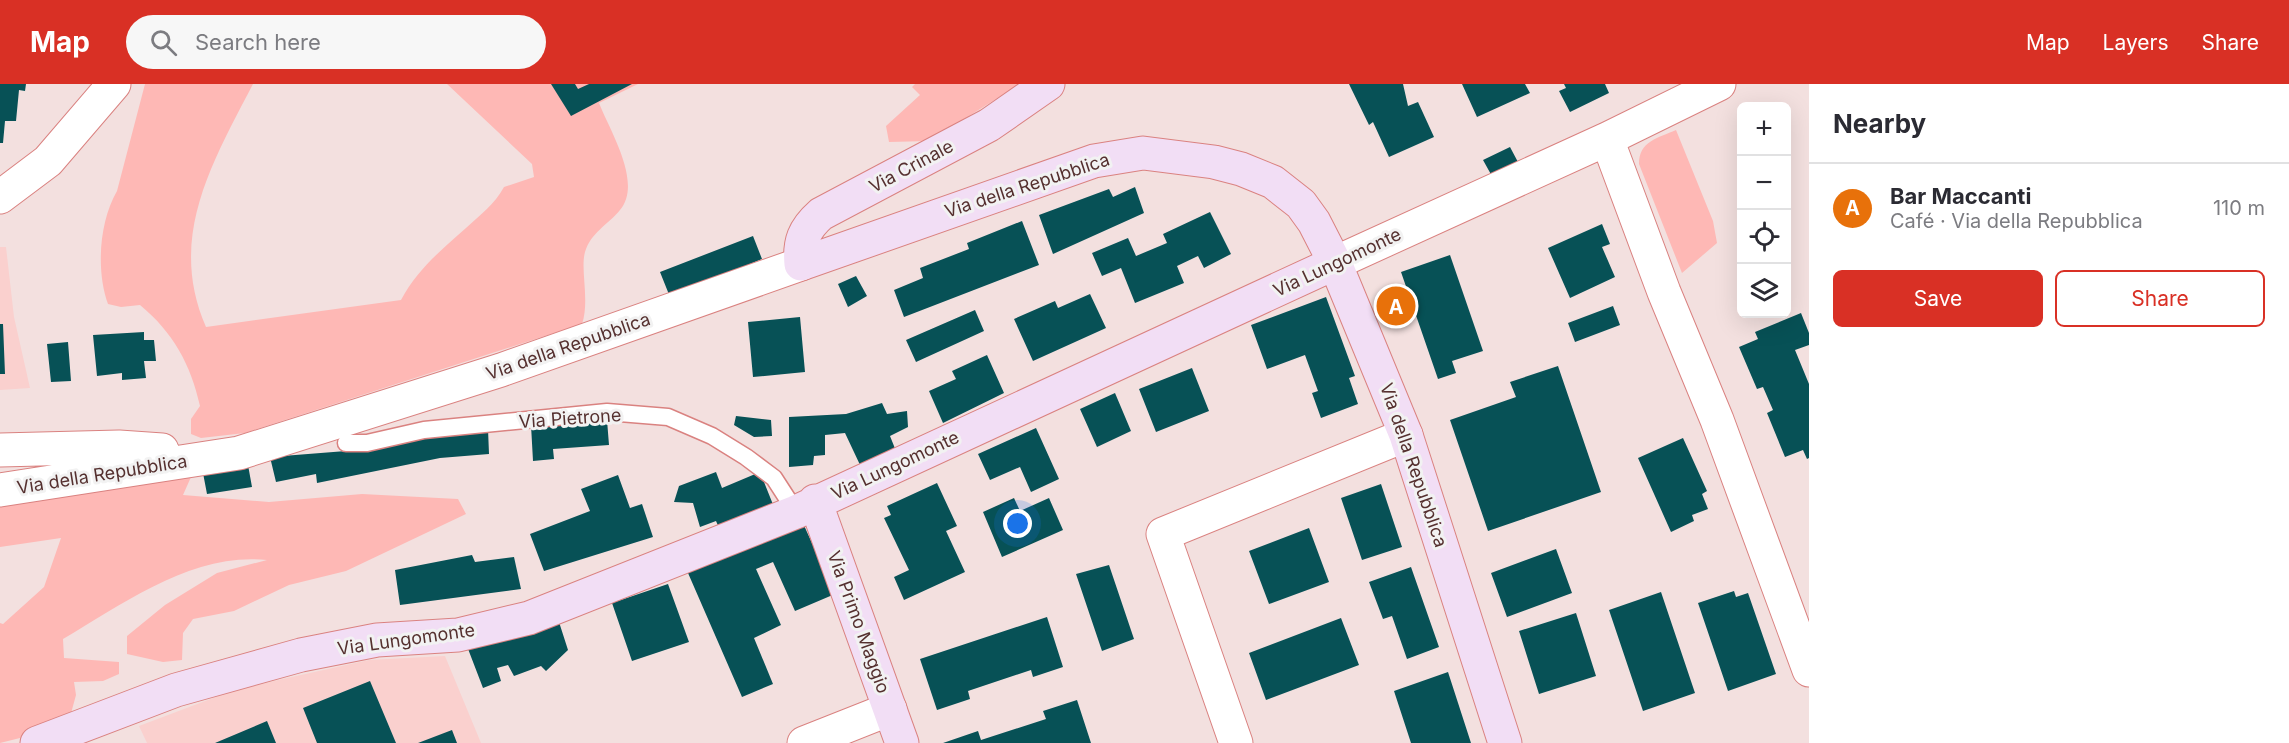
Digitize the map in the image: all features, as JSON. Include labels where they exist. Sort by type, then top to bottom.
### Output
[{"type":"street","points":[[0,197],[48,161],[114,84]]},
{"type":"street","name":"Via Crinale","points":[[801,264],[799,244],[809,225],[821,214],[988,125],[1048,84]]},
{"type":"street","name":"Via Lungomonte","points":[[36,743],[176,690],[301,655],[378,640],[458,635],[529,618],[806,507],[1607,139],[1719,84]]},
{"type":"street","points":[[1607,139],[1664,292],[1717,420],[1809,670]]},
{"type":"street","name":"Via della Repubblica","points":[[0,489],[239,453],[501,370],[1094,161],[1143,153],[1214,162],[1273,182],[1301,204],[1314,222],[1335,263],[1406,435],[1505,743]]},
{"type":"street","points":[[1236,743],[1163,534],[1406,435]]},
{"type":"street","name":"Via della Repubblica","points":[[0,450],[119,447],[239,453]]},
{"type":"street","name":"Via Primo Maggio","points":[[806,507],[902,743]]},
{"type":"street","points":[[804,743],[890,709]]},
{"type":"lane","name":"Via Pietrone","points":[[346,443],[367,443],[424,430],[607,412],[668,417],[712,436],[746,457],[806,507]]},
{"type":"shaded area","points":[[145,84],[253,84],[210,172],[193,232],[191,263],[195,294],[206,327],[401,300],[422,270],[487,209],[504,187],[534,177],[532,164],[447,84],[638,84],[599,103],[617,142],[628,186],[626,199],[620,210],[591,239],[585,252],[585,305],[582,324],[245,433],[201,438],[191,434],[191,419],[200,406],[186,363],[179,350],[162,326],[140,305],[121,307],[108,304],[102,277],[101,247],[106,217],[117,191]]},
{"type":"shaded area","points":[[915,84],[1020,84],[929,141],[889,142],[886,126],[920,95],[912,87]]},
{"type":"shaded area","points":[[1676,130],[1713,221],[1717,243],[1682,273],[1639,164],[1642,150],[1646,145]]},
{"type":"shaded area","points":[[0,247],[6,247],[14,317],[30,388],[0,390]]},
{"type":"shaded area","points":[[191,477],[183,495],[269,502],[362,494],[458,499],[466,514],[346,571],[289,585],[234,611],[193,619],[183,633],[182,660],[163,662],[127,654],[127,636],[165,605],[217,573],[267,560],[239,560],[212,564],[160,583],[63,639],[64,658],[119,662],[119,674],[103,681],[74,682],[76,695],[70,717],[36,734],[0,743],[0,623],[3,624],[44,587],[61,538],[0,547],[0,504]]},
{"type":"shaded area","points":[[445,656],[481,743],[147,743],[139,726],[229,692],[278,680],[369,660]]},
{"type":"building","points":[[0,84],[26,84],[25,91],[19,90],[16,121],[5,121],[3,143],[0,143]]},
{"type":"building","points":[[551,84],[575,84],[578,89],[589,84],[632,84],[571,116]]},
{"type":"building","points":[[1349,84],[1403,84],[1408,106],[1418,102],[1434,137],[1389,157],[1373,122],[1369,125]]},
{"type":"building","points":[[1462,84],[1525,84],[1530,93],[1477,117]]},
{"type":"building","points":[[1564,84],[1605,84],[1609,93],[1570,112],[1559,91],[1566,88]]},
{"type":"building","points":[[1510,147],[1519,164],[1493,178],[1483,160]]},
{"type":"building","points":[[1135,187],[1144,213],[1053,254],[1039,215],[1109,189],[1113,197]]},
{"type":"building","points":[[1210,212],[1231,254],[1204,268],[1198,256],[1177,266],[1184,283],[1135,303],[1121,268],[1102,276],[1092,253],[1128,238],[1136,256],[1167,243],[1163,234]]},
{"type":"building","points":[[1022,221],[1039,265],[904,317],[894,290],[923,278],[920,268],[969,249],[967,243]]},
{"type":"building","points":[[1602,224],[1610,244],[1602,247],[1615,277],[1570,298],[1548,248]]},
{"type":"building","points":[[753,236],[762,259],[670,297],[660,272]]},
{"type":"building","points":[[1450,255],[1483,351],[1452,361],[1456,373],[1438,379],[1401,272]]},
{"type":"building","points":[[856,276],[867,296],[848,307],[838,284]]},
{"type":"building","points":[[1090,294],[1106,328],[1033,361],[1014,319],[1055,301],[1058,308]]},
{"type":"building","points":[[1326,297],[1355,376],[1349,378],[1358,404],[1321,418],[1312,393],[1318,391],[1305,355],[1267,369],[1251,325]]},
{"type":"building","points":[[1613,306],[1620,325],[1575,342],[1568,323]]},
{"type":"building","points":[[975,310],[984,331],[916,362],[906,340]]},
{"type":"building","points":[[1801,313],[1809,333],[1809,345],[1795,350],[1809,384],[1809,458],[1807,459],[1803,450],[1785,457],[1767,413],[1773,410],[1763,387],[1757,389],[1739,347],[1758,339],[1755,332]]},
{"type":"building","points":[[800,317],[805,372],[753,377],[748,322]]},
{"type":"building","points":[[0,324],[3,324],[5,374],[0,374]]},
{"type":"building","points":[[144,332],[144,340],[154,340],[156,361],[144,361],[146,378],[122,380],[122,373],[97,376],[93,335]]},
{"type":"building","points":[[68,342],[71,381],[51,382],[47,344]]},
{"type":"building","points":[[987,355],[1004,393],[943,423],[929,391],[956,379],[952,371]]},
{"type":"building","points":[[1558,366],[1601,492],[1488,531],[1450,420],[1516,397],[1510,382]]},
{"type":"building","points":[[1192,368],[1209,411],[1156,432],[1139,389]]},
{"type":"building","points":[[1115,393],[1131,431],[1097,447],[1080,409]]},
{"type":"building","points":[[882,403],[887,414],[907,411],[908,427],[890,436],[896,451],[861,467],[845,433],[825,435],[825,455],[814,456],[813,465],[789,467],[789,417],[846,414]]},
{"type":"building","points":[[736,416],[771,420],[772,436],[754,437],[734,425]]},
{"type":"building","points":[[607,420],[609,445],[553,449],[554,459],[533,461],[531,425]]},
{"type":"building","points":[[1036,428],[1059,479],[1031,492],[1020,467],[990,480],[978,454]]},
{"type":"building","points":[[488,429],[489,454],[440,458],[317,483],[316,474],[276,482],[270,457],[346,451],[424,435]]},
{"type":"building","points":[[1683,438],[1707,491],[1702,494],[1708,509],[1692,515],[1694,521],[1671,532],[1638,458]]},
{"type":"building","points":[[248,465],[252,487],[207,494],[203,473]]},
{"type":"building","points":[[716,472],[722,488],[760,472],[774,507],[720,530],[716,521],[700,527],[693,503],[674,502],[679,486]]},
{"type":"building","points":[[618,475],[630,508],[642,504],[653,537],[544,571],[530,534],[590,511],[581,489]]},
{"type":"building","points":[[937,483],[957,526],[946,531],[965,572],[904,600],[894,577],[909,570],[884,518],[891,515],[887,506]]},
{"type":"building","points":[[1381,484],[1402,547],[1362,560],[1341,498]]},
{"type":"building","points":[[1014,498],[1020,511],[1049,498],[1063,530],[1002,557],[983,512]]},
{"type":"building","points":[[802,521],[835,594],[795,611],[773,562],[756,569],[781,625],[754,638],[773,684],[742,697],[688,573]]},
{"type":"building","points":[[1309,528],[1329,582],[1269,604],[1249,551]]},
{"type":"building","points":[[1556,549],[1572,593],[1507,617],[1491,573]]},
{"type":"building","points":[[472,555],[475,562],[514,557],[521,589],[400,605],[395,570]]},
{"type":"building","points":[[1109,565],[1134,639],[1102,651],[1076,574]]},
{"type":"building","points":[[1411,567],[1439,647],[1407,659],[1392,616],[1383,619],[1369,582]]},
{"type":"building","points":[[668,584],[689,642],[632,661],[612,603]]},
{"type":"building","points":[[1734,591],[1736,597],[1748,593],[1776,674],[1728,691],[1698,603]]},
{"type":"building","points":[[1661,592],[1695,693],[1643,711],[1609,610]]},
{"type":"building","points":[[1576,613],[1596,676],[1539,694],[1519,631]]},
{"type":"building","points":[[1047,617],[1063,667],[1033,677],[1031,670],[968,691],[970,699],[937,710],[920,659]]},
{"type":"building","points":[[1341,618],[1359,665],[1266,700],[1249,653]]},
{"type":"building","points":[[559,622],[568,650],[546,671],[541,666],[514,676],[508,665],[497,668],[501,681],[483,688],[465,641]]},
{"type":"building","points":[[1448,672],[1471,743],[1411,743],[1394,691]]},
{"type":"building","points":[[370,681],[396,743],[317,743],[303,708]]},
{"type":"building","points":[[1077,700],[1091,743],[943,743],[978,731],[981,740],[1046,719],[1043,711]]},
{"type":"building","points":[[267,721],[276,743],[215,743]]},
{"type":"building","points":[[452,730],[457,743],[418,743]]},
{"type":"place","name":"Bar Maccanti","points":[[1396,306]]}]
